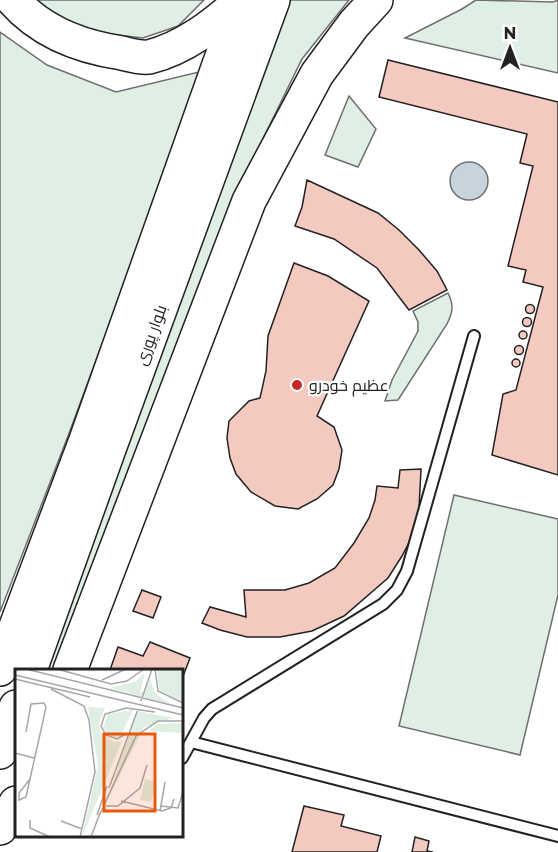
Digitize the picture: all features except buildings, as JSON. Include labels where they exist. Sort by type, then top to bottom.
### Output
[{"type":"main road","points":[[13,0],[44,26],[74,41],[104,50],[147,57],[176,47],[214,25],[242,0]]},
{"type":"main road","name":"بلوار پوری","points":[[0,669],[86,440],[242,0]]},
{"type":"main road","name":"بلوار پوری","points":[[30,669],[273,0]]},
{"type":"main road","points":[[70,669],[249,201],[317,74],[354,24],[376,0]]},
{"type":"main road","points":[[0,752],[15,710]]},
{"type":"main road","points":[[0,828],[15,805]]},
{"type":"lane","points":[[183,756],[204,718],[212,709],[383,604],[397,590],[407,572],[474,336]]},
{"type":"lane","points":[[190,742],[558,836]]},
{"type":"green space","points":[[33,0],[204,0],[178,26],[143,38],[92,32],[44,12]]},
{"type":"green space","points":[[280,0],[349,0],[302,59],[238,190],[54,669],[40,669]]},
{"type":"green space","points":[[476,0],[553,2],[558,0],[558,73],[405,38]]},
{"type":"green space","points":[[0,32],[47,65],[116,92],[203,71],[68,436],[0,612]]},
{"type":"green space","points":[[349,96],[376,129],[358,167],[325,155]]},
{"type":"green space","points":[[448,293],[452,308],[447,324],[398,400],[385,401],[392,380],[418,331],[418,322],[413,311]]},
{"type":"green space","points":[[454,495],[558,519],[558,595],[520,755],[399,726]]},
{"type":"shaded area","points":[[469,162],[476,163],[482,168],[487,174],[487,188],[482,194],[476,199],[469,200],[462,199],[456,194],[451,188],[450,181],[451,174],[456,168],[462,163]]},
{"type":"place","name":"عظیم خودرو","points":[[297,385]]}]
